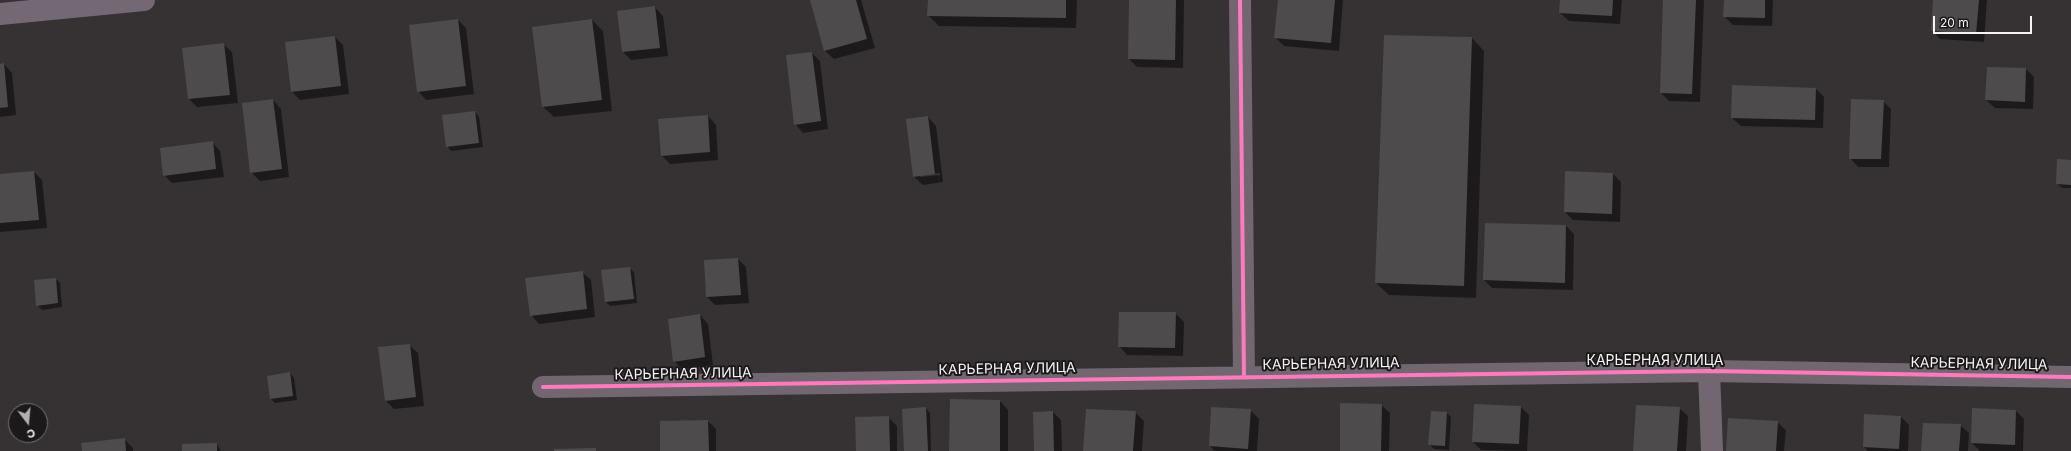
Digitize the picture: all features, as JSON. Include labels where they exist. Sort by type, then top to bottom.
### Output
[{"type":"street","points":[[0,14],[144,0]]},
{"type":"street","points":[[1240,0],[1244,376]]},
{"type":"street","points":[[1708,371],[1712,451]]},
{"type":"street","name":"КАРЬЕРНАЯ УЛИЦА","points":[[543,387],[1244,376],[1708,371],[2071,377]]},
{"type":"building","points":[[810,0],[856,0],[867,39],[824,51]]},
{"type":"building","points":[[928,0],[1066,0],[1066,18],[927,16]]},
{"type":"building","points":[[1129,0],[1176,0],[1175,60],[1128,59]]},
{"type":"building","points":[[1278,0],[1335,0],[1331,43],[1274,38]]},
{"type":"building","points":[[1560,0],[1613,0],[1612,16],[1559,13]]},
{"type":"building","points":[[1663,0],[1696,0],[1692,94],[1660,93]]},
{"type":"building","points":[[1724,0],[1765,0],[1765,18],[1723,17]]},
{"type":"building","points":[[1933,0],[1979,0],[1976,34],[1931,31]]},
{"type":"building","points":[[655,6],[660,48],[622,52],[617,11]]},
{"type":"building","points":[[458,19],[466,86],[417,92],[409,25]]},
{"type":"building","points":[[592,19],[602,100],[542,107],[532,27]]},
{"type":"building","points":[[1384,35],[1472,37],[1464,286],[1375,283]]},
{"type":"building","points":[[335,36],[341,86],[291,92],[285,42]]},
{"type":"building","points":[[224,43],[230,95],[188,99],[182,48]]},
{"type":"building","points":[[812,52],[821,121],[794,125],[786,55]]},
{"type":"building","points":[[4,63],[8,107],[0,108],[0,64]]},
{"type":"building","points":[[1987,67],[2026,68],[2025,102],[1985,100]]},
{"type":"building","points":[[1732,85],[1816,88],[1815,120],[1731,118]]},
{"type":"building","points":[[273,99],[282,169],[250,173],[242,103]]},
{"type":"building","points":[[1851,99],[1884,100],[1881,159],[1849,159]]},
{"type":"building","points":[[475,111],[479,143],[446,147],[442,115]]},
{"type":"building","points":[[708,115],[710,152],[661,156],[658,119]]},
{"type":"building","points":[[928,116],[935,174],[913,177],[906,119]]},
{"type":"building","points":[[213,141],[216,169],[163,176],[160,148]]},
{"type":"building","points":[[2057,159],[2071,160],[2071,185],[2056,184]]},
{"type":"building","points":[[34,171],[39,220],[0,223],[0,174]]},
{"type":"building","points":[[1565,171],[1613,173],[1612,214],[1564,212]]},
{"type":"building","points":[[1485,223],[1566,225],[1565,283],[1483,280]]},
{"type":"building","points":[[738,258],[741,295],[706,297],[704,260]]},
{"type":"building","points":[[630,267],[634,299],[605,302],[601,270]]},
{"type":"building","points":[[583,271],[587,309],[530,316],[525,278]]},
{"type":"building","points":[[56,278],[58,303],[36,306],[34,280]]},
{"type":"building","points":[[1119,312],[1176,312],[1175,348],[1118,347]]},
{"type":"building","points":[[700,314],[705,357],[673,362],[668,319]]},
{"type":"building","points":[[410,344],[416,397],[385,401],[378,347]]},
{"type":"building","points":[[290,372],[293,396],[270,399],[267,376]]},
{"type":"building","points":[[950,399],[1000,400],[1000,451],[949,451]]},
{"type":"building","points":[[1340,403],[1382,404],[1381,451],[1340,451]]},
{"type":"building","points":[[1474,404],[1521,406],[1519,444],[1472,442]]},
{"type":"building","points":[[1636,405],[1680,407],[1677,451],[1633,451]]},
{"type":"building","points":[[926,407],[928,451],[904,451],[902,409]]},
{"type":"building","points":[[1211,407],[1251,409],[1248,449],[1209,446]]},
{"type":"building","points":[[1972,408],[2016,410],[2015,445],[1971,443]]},
{"type":"building","points":[[1086,409],[1136,411],[1133,451],[1083,451]]},
{"type":"building","points":[[1053,411],[1054,451],[1034,451],[1033,412]]},
{"type":"building","points":[[1431,411],[1447,412],[1445,446],[1428,445]]},
{"type":"building","points":[[1864,414],[1901,416],[1899,449],[1863,447]]},
{"type":"building","points":[[889,416],[890,451],[856,451],[855,417]]},
{"type":"building","points":[[1728,418],[1778,421],[1776,451],[1726,451]]},
{"type":"building","points":[[708,420],[709,451],[660,451],[660,421]]},
{"type":"building","points":[[1923,423],[1961,424],[1959,451],[1921,451]]},
{"type":"building","points":[[125,438],[126,451],[82,451],[81,443]]},
{"type":"building","points":[[217,443],[217,451],[182,451],[182,444]]},
{"type":"building","points":[[596,448],[596,451],[554,451],[554,449]]},
{"type":"cycle path","points":[[1240,0],[1244,376]]},
{"type":"cycle path","points":[[543,387],[1709,371],[2071,377]]}]
